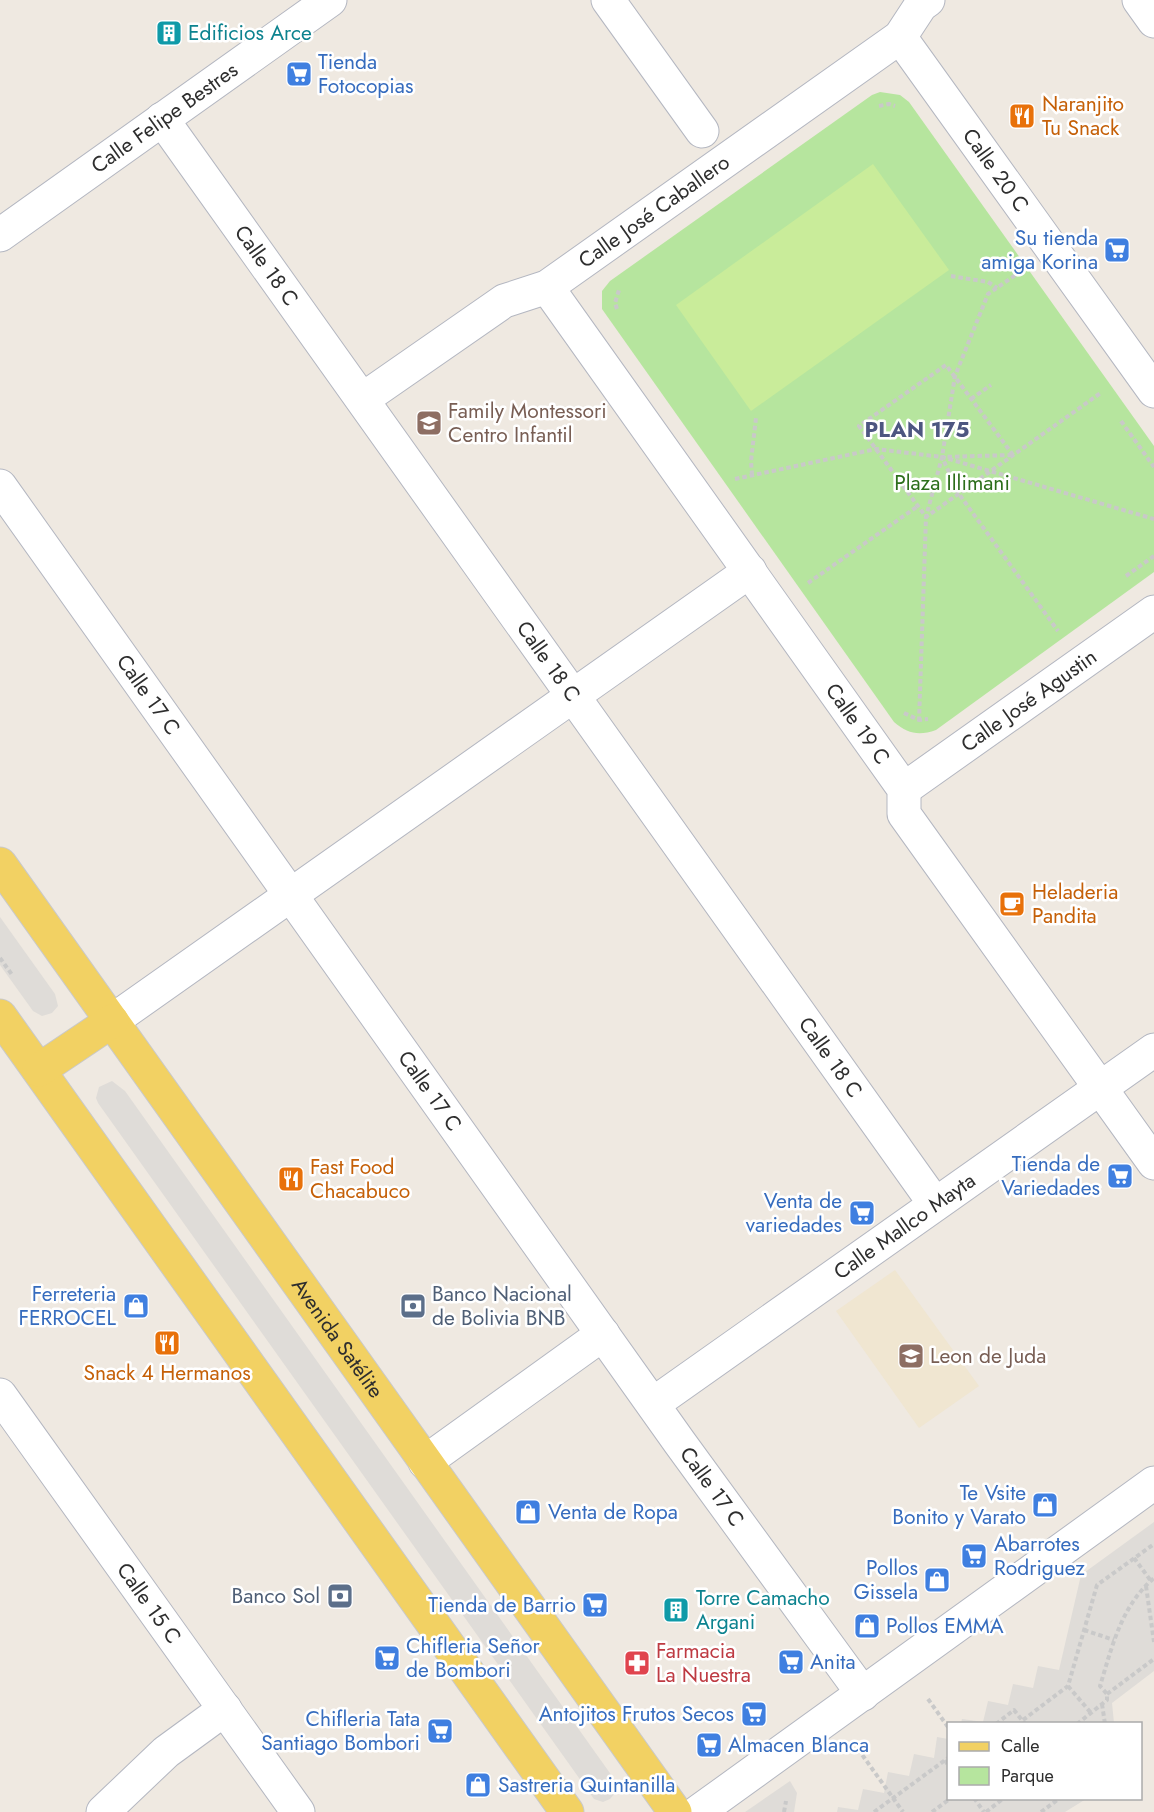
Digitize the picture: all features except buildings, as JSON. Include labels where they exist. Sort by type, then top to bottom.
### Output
[{"type":"main road","name":"Avenida Satélite","points":[[0,864],[675,1812]]},
{"type":"main road","points":[[0,1016],[567,1812]]},
{"type":"main road","points":[[39,1070],[112,1021]]},
{"type":"street","name":"Calle Felipe Bestres","points":[[0,235],[330,0]]},
{"type":"street","points":[[608,0],[702,131]]},
{"type":"street","name":"Calle José Caballero","points":[[363,399],[504,301],[547,287],[900,37],[921,5],[928,0]]},
{"type":"street","points":[[1139,0],[1154,21]]},
{"type":"street","name":"Calle 20 C","points":[[900,37],[1154,391]]},
{"type":"street","name":"Calle 18 C","points":[[162,119],[935,1204]]},
{"type":"street","name":"Calle 19 C","points":[[547,287],[904,789],[904,814],[1154,1163]]},
{"type":"street","name":"Calle 17 C","points":[[0,486],[653,1404],[863,1694]]},
{"type":"street","points":[[112,1021],[750,571]]},
{"type":"street","name":"Calle José Agustin","points":[[904,789],[1154,612]]},
{"type":"street","name":"Calle Mallco Mayta","points":[[653,1404],[1154,1050]]},
{"type":"street","points":[[425,1462],[603,1334]]},
{"type":"street","name":"Calle 15 C","points":[[0,1395],[12,1438],[225,1709],[298,1812]]},
{"type":"street","points":[[698,1812],[1154,1483]]},
{"type":"street","points":[[103,1812],[166,1752],[225,1709]]},
{"type":"path","points":[[919,720],[926,517],[942,457],[955,376],[988,294],[1018,274]]},
{"type":"path","points":[[951,276],[988,282],[997,288]]},
{"type":"path","points":[[926,517],[859,426],[946,365],[1013,455]]},
{"type":"path","points":[[971,399],[991,385]]},
{"type":"path","points":[[926,517],[1106,389]]},
{"type":"path","points":[[1101,393],[1108,402]]},
{"type":"path","points":[[1114,411],[1154,467]]},
{"type":"path","points":[[752,476],[751,461],[756,418]]},
{"type":"path","points":[[737,479],[876,449],[942,457],[1013,455]]},
{"type":"path","points":[[942,457],[1154,519]]},
{"type":"path","points":[[942,457],[958,494],[1063,638]]},
{"type":"path","points":[[809,582],[918,506]]},
{"type":"path","points":[[999,1722],[1014,1710],[1024,1722],[1068,1686],[1097,1585],[1154,1544]]},
{"type":"path","points":[[1080,1722],[1107,1700],[1107,1694],[1100,1686],[1114,1640],[1128,1608],[1152,1580],[1134,1558]]},
{"type":"path","points":[[1146,1587],[1154,1642]]},
{"type":"path","points":[[1084,1630],[1114,1640]]},
{"type":"path","points":[[1107,1694],[1154,1659]]},
{"type":"path","points":[[1068,1686],[1091,1713]]},
{"type":"path","points":[[926,1696],[947,1726]]},
{"type":"path","points":[[1102,1704],[1105,1722]]},
{"type":"path","points":[[856,1746],[903,1812]]},
{"type":"path","points":[[874,1812],[946,1759]]},
{"type":"path","points":[[784,1812],[786,1799]]},
{"type":"path","points":[[932,1812],[948,1800]]},
{"type":"path","points":[[976,1800],[985,1812],[1001,1800]]},
{"type":"path","points":[[1041,1812],[1058,1800]]},
{"type":"shaded area","points":[[0,917],[55,994],[58,1006],[52,1013],[42,1016],[33,1011],[0,965]]},
{"type":"shaded area","points":[[112,1081],[125,1091],[617,1783],[616,1792],[610,1799],[603,1802],[594,1799],[98,1103],[96,1098],[99,1087]]},
{"type":"shaded area","name":"Leon de Juda","points":[[895,1270],[979,1386],[919,1428],[836,1311]]},
{"type":"shaded area","points":[[1154,1522],[1154,1671],[1112,1703],[1114,1722],[983,1722],[988,1701],[1008,1705],[1013,1684],[1033,1688],[1038,1666],[1059,1670],[1081,1575]]},
{"type":"shaded area","points":[[962,1719],[983,1722],[961,1722]]},
{"type":"shaded area","points":[[937,1737],[947,1739],[947,1800],[1084,1800],[1065,1812],[837,1812],[838,1807],[858,1810],[863,1789],[884,1793],[888,1772],[909,1776],[914,1754],[934,1758]]},
{"type":"shaded area","points":[[790,1781],[797,1793],[794,1812],[745,1812]]},
{"type":"green space","name":"Plaza Illimani","points":[[880,92],[900,95],[909,102],[1154,446],[1154,572],[936,730],[924,733],[914,733],[894,722],[602,309],[602,291],[610,281],[872,95]]},
{"type":"green space","points":[[873,164],[949,270],[751,411],[676,305]]},
{"type":"place","name":"Edificios Arce","points":[[169,33]]},
{"type":"place","name":"Tienda Fotocopias","points":[[299,74]]},
{"type":"place","name":"Naranjito Tu Snack","points":[[1022,116]]},
{"type":"place","name":"Su tienda amiga Korina","points":[[1117,250]]},
{"type":"place","name":"Family Montessori Centro Infantil","points":[[429,423]]},
{"type":"place","name":"Heladeria Pandita","points":[[1012,904]]},
{"type":"place","name":"Tienda de Variedades","points":[[1120,1176]]},
{"type":"place","name":"Fast Food Chacabuco","points":[[291,1179]]},
{"type":"place","name":"Venta de variedades","points":[[862,1213]]},
{"type":"place","name":"Ferreteria FERROCEL","points":[[136,1306]]},
{"type":"place","name":"Banco Nacional de Bolivia BNB","points":[[413,1306]]},
{"type":"place","name":"Snack 4 Hermanos","points":[[167,1343]]},
{"type":"place","name":"Leon de Juda","points":[[911,1356]]},
{"type":"place","name":"Te Vsite Bonito y Varato","points":[[1045,1505]]},
{"type":"place","name":"Venta de Ropa","points":[[528,1512]]},
{"type":"place","name":"Abarrotes Rodriguez","points":[[974,1556]]},
{"type":"place","name":"Pollos Gissela","points":[[937,1580]]},
{"type":"place","name":"Banco Sol","points":[[340,1596]]},
{"type":"place","name":"Tienda de Barrio","points":[[595,1605]]},
{"type":"place","name":"Torre Camacho Argani","points":[[676,1610]]},
{"type":"place","name":"Pollos EMMA","points":[[867,1626]]},
{"type":"place","name":"Chifleria Señor de Bombori","points":[[387,1658]]},
{"type":"place","name":"Anita","points":[[791,1662]]},
{"type":"place","name":"Farmacia La Nuestra","points":[[637,1663]]},
{"type":"place","name":"Antojitos Frutos Secos","points":[[754,1714]]},
{"type":"place","name":"Chifleria Tata Santiago Bombori","points":[[440,1731]]},
{"type":"place","name":"Almacen Blanca","points":[[709,1745]]},
{"type":"place","name":"Sastreria Quintanilla","points":[[478,1785]]},
{"type":"district","name":"PLAN 175","points":[[917,429]]}]
